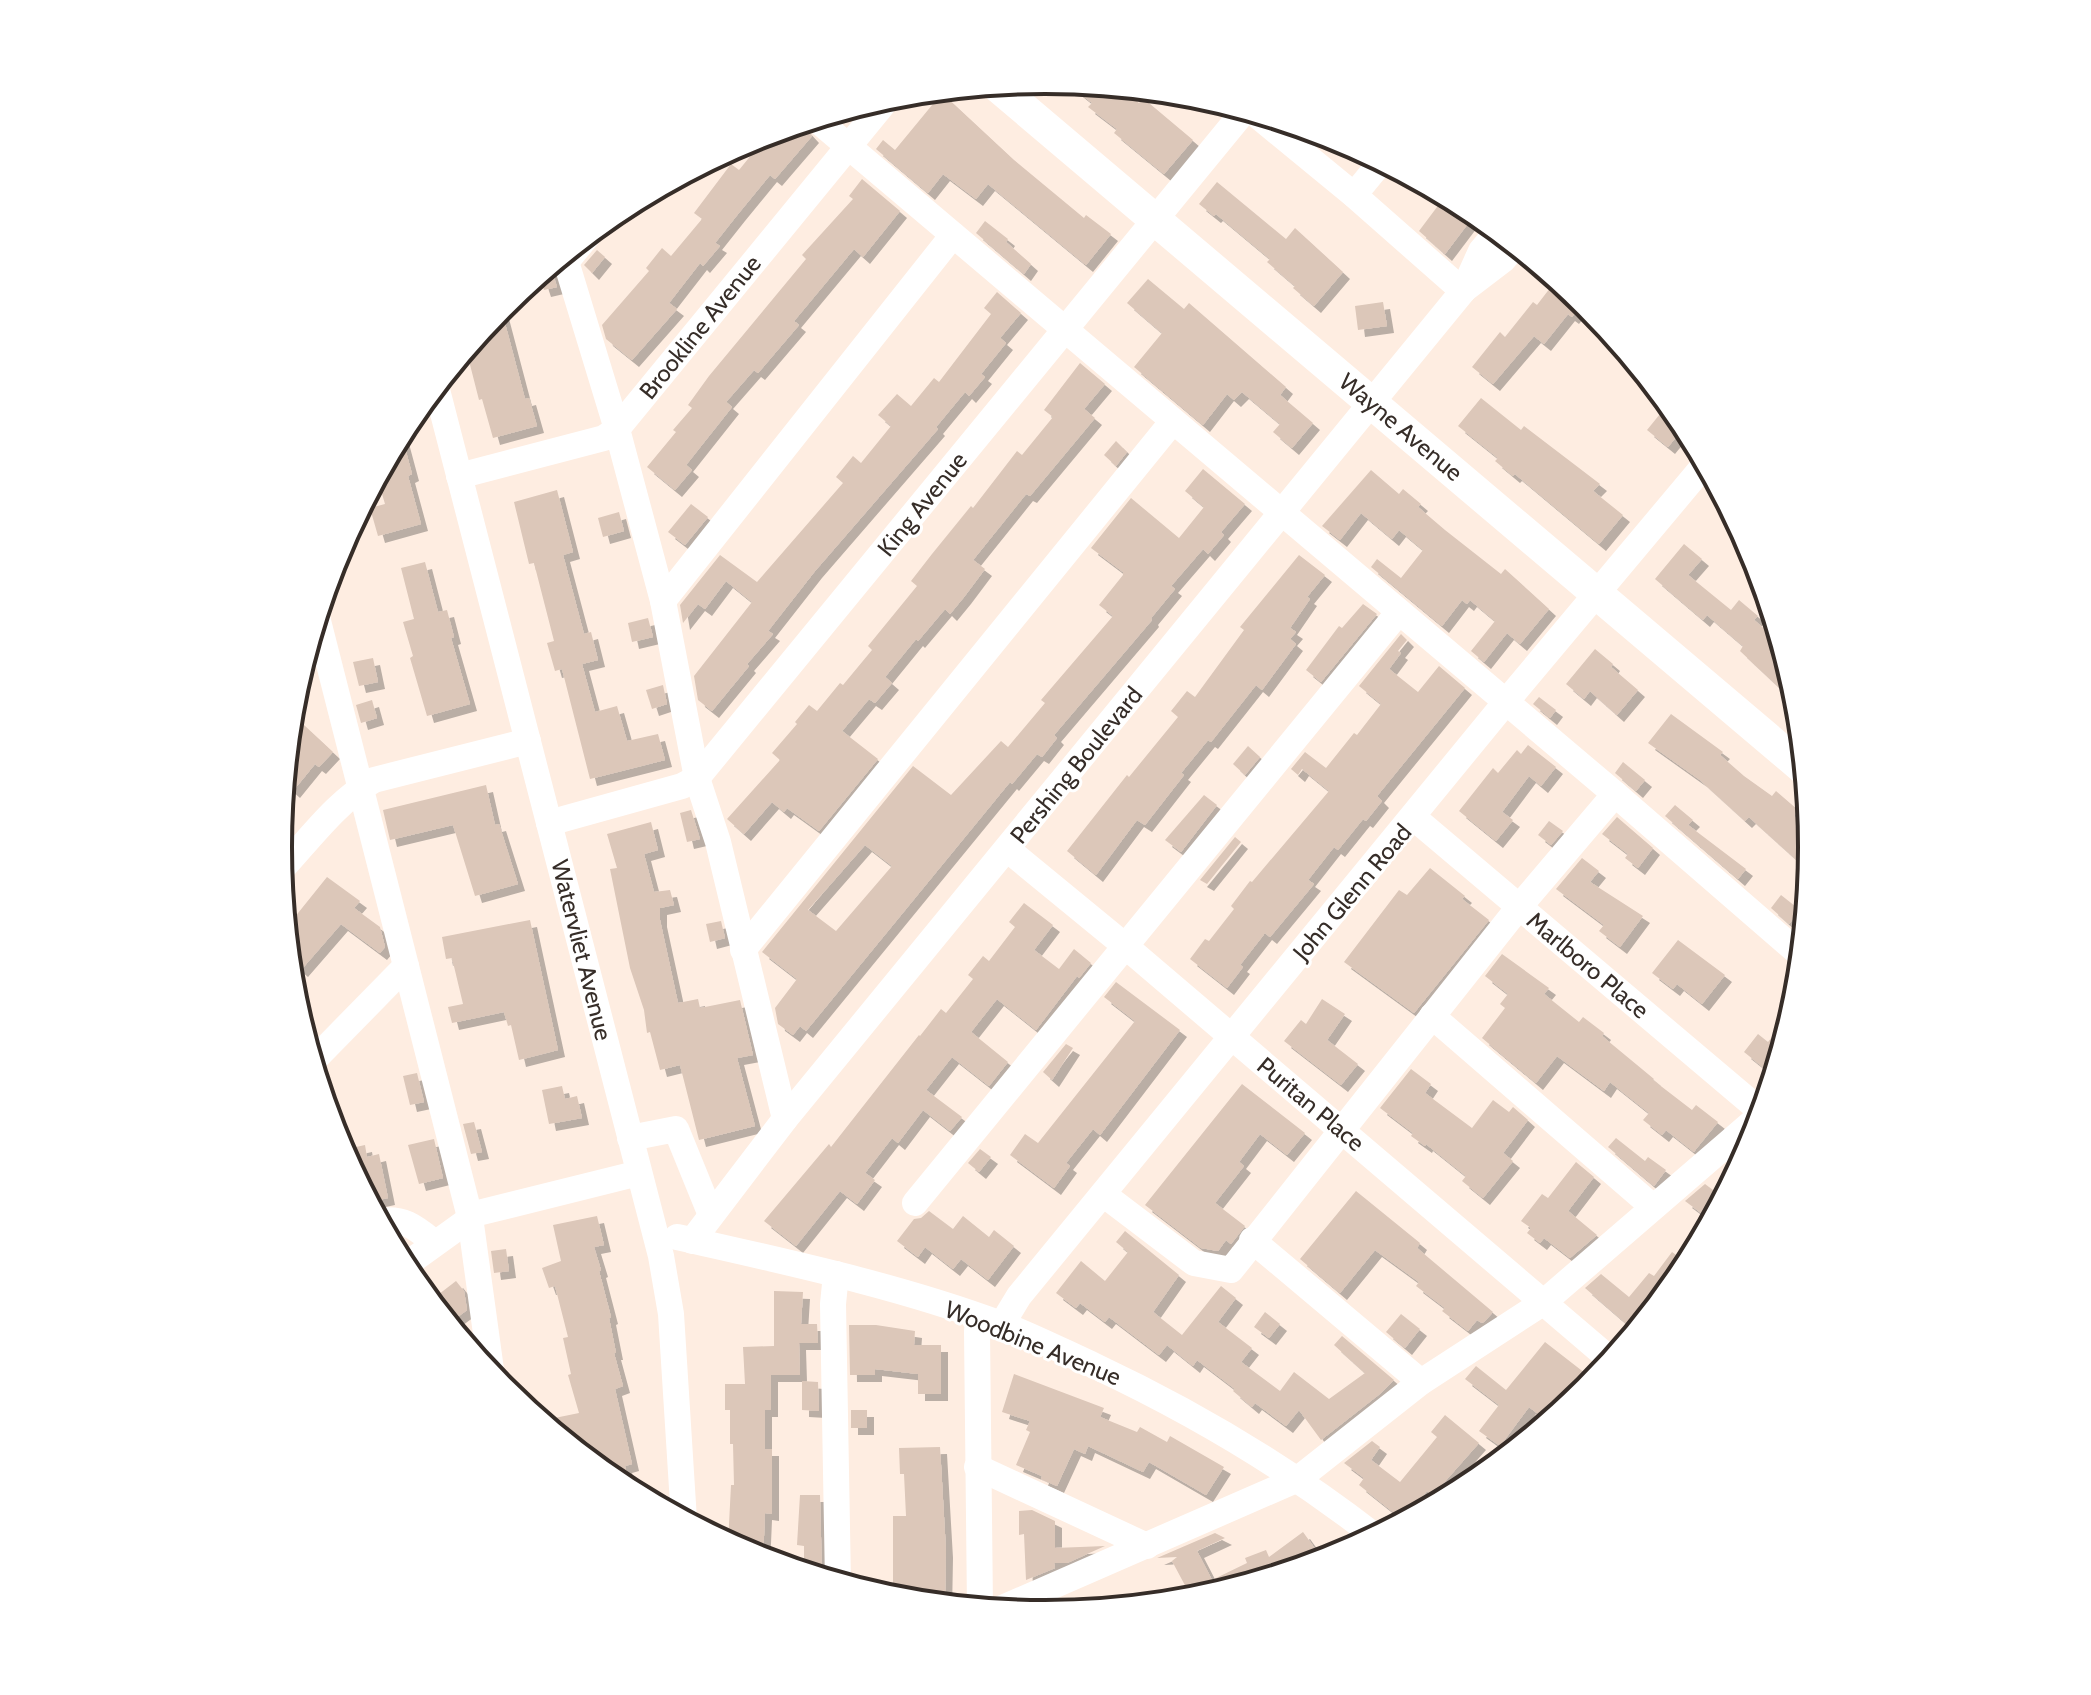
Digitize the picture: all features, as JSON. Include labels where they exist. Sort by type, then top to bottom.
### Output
[{"type":"main road","name":"Wayne Avenue","points":[[1009,95],[1794,761]]},
{"type":"street","name":"Brookline Avenue","points":[[459,476],[604,438],[617,429],[875,114]]},
{"type":"street","name":"King Avenue","points":[[549,823],[682,786],[697,778],[1238,119]]},
{"type":"street","points":[[825,127],[1615,794],[1793,948]]},
{"type":"street","points":[[1275,130],[1463,291]]},
{"type":"street","points":[[1354,195],[1375,170]]},
{"type":"street","points":[[663,601],[953,235]]},
{"type":"street","name":"Pershing Boulevard","points":[[1463,291],[1481,251],[1490,240]]},
{"type":"street","name":"Pershing Boulevard","points":[[692,1241],[785,1119],[1463,291],[1508,254]]},
{"type":"street","points":[[567,266],[617,429],[663,601],[697,778],[718,842],[785,1119]]},
{"type":"street","name":"Watervliet Avenue","points":[[440,400],[654,1232],[671,1314],[683,1508]]},
{"type":"street","points":[[743,950],[1173,421]]},
{"type":"street","name":"John Glenn Road","points":[[980,1598],[977,1331],[1019,1296],[1698,472]]},
{"type":"street","points":[[915,1203],[1398,613]]},
{"type":"street","points":[[322,638],[470,1217],[489,1354]]},
{"type":"street","points":[[292,858],[359,789],[374,780],[528,741]]},
{"type":"street","points":[[1103,1194],[1194,1263],[1231,1270],[1519,907],[1615,794]]},
{"type":"street","name":"Marlboro Place","points":[[1413,817],[1753,1105]]},
{"type":"street","name":"Puritan Place","points":[[1007,849],[1603,1353]]},
{"type":"street","points":[[321,1053],[406,966]]},
{"type":"street","points":[[1432,1016],[1653,1207]]},
{"type":"street","points":[[630,1138],[676,1129],[711,1215]]},
{"type":"street","points":[[1021,1600],[1298,1479],[1421,1382],[1544,1302],[1745,1129]]},
{"type":"street","points":[[414,1258],[478,1213],[639,1173]]},
{"type":"street","points":[[390,1219],[409,1222],[435,1243]]},
{"type":"street","name":"Woodbine Avenue","points":[[654,1232],[836,1274],[991,1320],[1151,1393],[1229,1436],[1298,1479],[1366,1529]]},
{"type":"street","points":[[1252,1240],[1421,1382]]},
{"type":"street","points":[[836,1274],[833,1304],[838,1571]]},
{"type":"street","points":[[977,1467],[1147,1546]]},
{"type":"building","points":[[1083,95],[1135,99],[1139,103],[1146,100],[1193,140],[1164,174],[1114,133],[1117,129],[1088,107],[1092,103]]},
{"type":"building","points":[[949,100],[1014,160],[1084,218],[1086,215],[1111,234],[1086,265],[988,184],[976,199],[943,174],[928,193],[876,149],[883,140],[895,150],[935,102]]},
{"type":"building","points":[[809,132],[812,136],[775,179],[770,175],[738,214],[715,243],[720,246],[703,266],[700,263],[669,303],[677,309],[632,360],[606,339],[602,325],[649,271],[646,268],[662,248],[671,256],[702,219],[694,213],[731,164],[739,170],[757,151]]},
{"type":"building","points":[[862,179],[900,211],[863,257],[854,249],[794,321],[799,325],[758,373],[754,370],[726,402],[732,407],[686,465],[692,470],[675,490],[647,467],[676,432],[673,430],[692,408],[688,405],[709,376],[806,259],[802,255],[853,199],[849,196]]},
{"type":"building","points":[[1217,182],[1286,239],[1295,228],[1343,272],[1314,306],[1267,262],[1270,259],[1216,214],[1214,216],[1199,204]]},
{"type":"building","points":[[1438,205],[1468,224],[1445,254],[1419,231]]},
{"type":"building","points":[[985,221],[1008,239],[1006,242],[1031,264],[1024,274],[976,233]]},
{"type":"building","points":[[597,250],[605,257],[592,273],[584,265]]},
{"type":"building","points":[[554,277],[557,287],[544,290],[543,287]]},
{"type":"building","points":[[1148,279],[1184,309],[1189,303],[1286,387],[1280,395],[1313,423],[1292,448],[1273,432],[1280,424],[1242,392],[1234,400],[1227,394],[1203,425],[1134,367],[1162,333],[1127,303]]},
{"type":"building","points":[[1550,288],[1575,313],[1572,317],[1568,314],[1544,344],[1534,336],[1493,384],[1472,367],[1500,332],[1505,337],[1533,302],[1537,305]]},
{"type":"building","points":[[997,292],[1021,313],[1000,338],[1006,343],[981,374],[985,377],[969,396],[965,392],[936,427],[938,429],[815,571],[768,631],[773,634],[712,711],[698,700],[694,676],[752,602],[726,581],[705,609],[698,604],[683,623],[680,605],[720,555],[757,582],[843,483],[836,477],[853,456],[861,463],[891,426],[878,415],[897,394],[911,406],[934,378],[939,382],[991,314],[984,308]]},
{"type":"building","points":[[1383,302],[1387,326],[1358,330],[1355,306]]},
{"type":"building","points":[[505,323],[525,399],[529,398],[537,426],[493,438],[482,399],[479,400],[469,363]]},
{"type":"building","points":[[1080,363],[1105,384],[1084,409],[1095,418],[1030,496],[1026,494],[973,560],[985,569],[964,597],[950,614],[945,609],[918,641],[916,639],[885,677],[892,683],[875,703],[869,699],[842,731],[878,759],[819,831],[787,808],[784,812],[772,802],[744,834],[727,819],[780,760],[772,753],[809,705],[817,711],[872,650],[868,646],[917,586],[911,581],[1017,451],[1022,455],[1053,417],[1044,410]]},
{"type":"building","points":[[1481,398],[1521,430],[1524,426],[1600,484],[1593,491],[1623,515],[1599,544],[1495,461],[1498,458],[1458,426]]},
{"type":"building","points":[[1661,413],[1677,436],[1668,447],[1647,430]]},
{"type":"building","points":[[1116,441],[1127,452],[1116,466],[1104,455]]},
{"type":"building","points":[[406,450],[412,474],[408,476],[421,524],[378,536],[371,512],[374,507],[385,504],[382,492]]},
{"type":"building","points":[[1203,469],[1245,504],[1221,532],[1224,535],[1208,554],[1203,549],[1171,586],[1175,589],[1152,620],[1054,735],[1057,738],[1042,757],[1037,754],[1012,784],[1010,782],[806,1031],[800,1026],[793,1035],[778,1024],[775,1008],[797,979],[762,952],[913,766],[951,795],[1001,741],[1008,747],[1045,703],[1041,700],[1113,616],[1099,605],[1123,572],[1091,548],[1131,498],[1179,538],[1204,507],[1185,491]],"holes":[[[865,845],[892,866],[836,931],[808,910]]]},
{"type":"building","points":[[1371,470],[1399,494],[1403,489],[1421,504],[1418,507],[1445,530],[1501,574],[1505,569],[1549,609],[1520,644],[1507,633],[1484,662],[1471,651],[1495,621],[1470,600],[1467,604],[1462,600],[1442,626],[1371,567],[1377,559],[1401,578],[1423,550],[1399,530],[1392,539],[1361,513],[1340,540],[1322,526]]},
{"type":"building","points":[[557,490],[573,552],[563,555],[584,634],[591,632],[598,660],[582,664],[595,712],[617,706],[627,741],[658,734],[665,760],[590,779],[562,669],[555,671],[547,643],[554,641],[534,563],[529,564],[514,502]]},
{"type":"building","points":[[691,504],[708,517],[685,545],[668,532]]},
{"type":"building","points":[[619,512],[624,531],[603,537],[598,518]]},
{"type":"building","points":[[1684,544],[1702,559],[1688,575],[1731,610],[1739,600],[1758,616],[1754,620],[1767,631],[1783,691],[1740,651],[1743,646],[1707,615],[1703,620],[1655,579]]},
{"type":"building","points":[[1299,555],[1325,575],[1307,597],[1310,599],[1290,628],[1296,632],[1290,639],[1296,644],[1262,690],[1256,685],[1211,742],[1208,740],[1145,825],[1137,820],[1096,875],[1067,851],[1178,717],[1171,711],[1187,691],[1195,697],[1244,630],[1240,627]]},
{"type":"building","points":[[425,562],[438,612],[447,610],[454,637],[451,638],[470,704],[427,716],[403,622],[414,619],[401,568]]},
{"type":"building","points":[[1363,604],[1377,614],[1321,682],[1306,670],[1339,626],[1342,628]]},
{"type":"building","points":[[648,618],[653,637],[632,642],[628,623]]},
{"type":"building","points":[[1401,634],[1407,640],[1389,669],[1418,692],[1439,666],[1465,688],[1377,796],[1382,801],[1338,850],[1334,847],[1308,880],[1314,884],[1270,937],[1265,933],[1227,988],[1190,959],[1234,909],[1231,906],[1250,881],[1329,791],[1302,769],[1298,775],[1291,769],[1305,752],[1326,768],[1354,733],[1357,735],[1381,704],[1359,686]]},
{"type":"building","points":[[1595,649],[1638,690],[1617,715],[1590,691],[1584,699],[1566,684]]},
{"type":"building","points":[[373,658],[378,682],[359,686],[353,662]]},
{"type":"building","points":[[663,685],[667,704],[652,709],[646,690]]},
{"type":"building","points":[[1539,697],[1556,710],[1550,718],[1533,704]]},
{"type":"building","points":[[372,700],[377,718],[361,723],[356,705]]},
{"type":"building","points":[[1671,714],[1723,752],[1720,755],[1744,776],[1772,796],[1776,791],[1797,810],[1794,816],[1798,819],[1798,862],[1749,817],[1745,821],[1700,780],[1648,743]]},
{"type":"building","points":[[304,725],[333,752],[319,767],[315,764],[295,789],[298,749]]},
{"type":"building","points":[[1528,745],[1556,767],[1541,786],[1529,776],[1502,812],[1513,820],[1496,841],[1459,811],[1493,768],[1498,773],[1517,750],[1521,754]]},
{"type":"building","points":[[1248,746],[1260,757],[1245,775],[1233,764]]},
{"type":"building","points":[[1623,762],[1645,780],[1636,791],[1615,773]]},
{"type":"building","points":[[486,785],[495,825],[499,824],[518,884],[475,896],[453,825],[390,840],[383,810]]},
{"type":"building","points":[[1204,795],[1217,805],[1181,852],[1165,840]]},
{"type":"building","points":[[1675,805],[1693,820],[1688,825],[1746,869],[1738,879],[1665,816]]},
{"type":"building","points":[[691,810],[700,839],[687,842],[680,813]]},
{"type":"building","points":[[1617,817],[1653,848],[1638,868],[1625,858],[1628,854],[1602,834]]},
{"type":"building","points":[[1549,821],[1563,831],[1551,845],[1538,835]]},
{"type":"building","points":[[651,822],[658,850],[644,854],[654,892],[670,890],[674,905],[660,908],[660,920],[678,1003],[698,999],[700,1008],[740,1000],[753,1055],[737,1058],[755,1126],[699,1140],[680,1065],[660,1070],[650,1032],[647,1033],[610,869],[617,868],[607,834]]},
{"type":"building","points":[[1235,837],[1241,842],[1207,884],[1200,880]]},
{"type":"building","points":[[1582,858],[1599,871],[1590,882],[1643,916],[1620,947],[1599,931],[1604,925],[1556,889]]},
{"type":"building","points":[[1430,868],[1489,920],[1414,1013],[1344,962],[1399,890],[1407,895]]},
{"type":"building","points":[[327,877],[360,901],[354,908],[380,927],[385,947],[380,953],[341,924],[302,969],[296,916]]},
{"type":"building","points":[[1781,895],[1796,907],[1795,916],[1789,924],[1771,908]]},
{"type":"building","points":[[1024,903],[1053,925],[1034,950],[1059,969],[1074,949],[1091,963],[1079,978],[1077,976],[1036,1030],[997,999],[971,1032],[1008,1062],[989,1086],[952,1057],[926,1090],[962,1117],[950,1131],[923,1110],[898,1143],[892,1138],[865,1173],[875,1180],[857,1204],[840,1191],[796,1246],[764,1221],[829,1144],[831,1147],[941,1009],[946,1013],[973,979],[968,975],[983,956],[989,961],[1015,927],[1009,922]]},
{"type":"building","points":[[530,920],[558,1050],[519,1060],[511,1025],[508,1026],[504,1012],[452,1023],[448,1007],[463,1004],[452,958],[446,959],[442,937]]},
{"type":"building","points":[[721,921],[725,938],[710,942],[706,924]]},
{"type":"building","points":[[1678,940],[1725,975],[1702,1004],[1677,984],[1673,989],[1652,973]]},
{"type":"building","points":[[1502,954],[1549,988],[1544,994],[1579,1022],[1583,1017],[1604,1033],[1602,1036],[1653,1080],[1692,1110],[1696,1105],[1718,1122],[1694,1152],[1666,1130],[1662,1135],[1643,1120],[1649,1113],[1610,1082],[1604,1091],[1557,1056],[1536,1083],[1482,1038],[1505,1008],[1500,1004],[1508,994],[1485,976]]},
{"type":"building","points":[[1116,982],[1180,1030],[1100,1135],[1093,1129],[1066,1163],[1070,1166],[1054,1188],[1010,1155],[1025,1134],[1038,1143],[1135,1021],[1104,997]]},
{"type":"building","points":[[1322,999],[1345,1014],[1327,1040],[1358,1064],[1341,1085],[1284,1041],[1301,1020],[1306,1024]]},
{"type":"building","points":[[1776,1033],[1765,1069],[1744,1052],[1758,1034],[1768,1042]]},
{"type":"building","points":[[1066,1044],[1073,1048],[1052,1080],[1043,1072]]},
{"type":"building","points":[[1411,1069],[1431,1084],[1425,1093],[1472,1128],[1493,1100],[1509,1112],[1513,1107],[1528,1120],[1503,1153],[1513,1161],[1483,1198],[1462,1181],[1466,1176],[1411,1136],[1413,1133],[1380,1108]]},
{"type":"building","points":[[417,1073],[424,1102],[410,1105],[403,1076]]},
{"type":"building","points":[[1242,1084],[1305,1133],[1287,1155],[1260,1134],[1239,1162],[1244,1166],[1215,1203],[1245,1226],[1231,1244],[1226,1240],[1218,1251],[1201,1248],[1145,1205]]},
{"type":"building","points":[[562,1086],[565,1099],[577,1096],[582,1118],[549,1124],[542,1090]]},
{"type":"building","points":[[474,1122],[482,1152],[471,1154],[463,1124]]},
{"type":"building","points":[[1616,1138],[1645,1161],[1648,1157],[1666,1170],[1654,1186],[1608,1147]]},
{"type":"building","points":[[434,1139],[443,1178],[419,1184],[408,1145]]},
{"type":"building","points":[[365,1145],[367,1157],[379,1154],[388,1198],[380,1200],[354,1147]]},
{"type":"building","points":[[980,1149],[991,1157],[979,1172],[968,1163]]},
{"type":"building","points":[[1576,1162],[1594,1177],[1568,1211],[1597,1235],[1570,1258],[1544,1238],[1540,1243],[1527,1233],[1531,1228],[1521,1221],[1542,1194],[1548,1198]]},
{"type":"building","points":[[1705,1184],[1715,1192],[1701,1213],[1685,1201]]},
{"type":"building","points":[[1356,1191],[1420,1243],[1417,1248],[1493,1312],[1485,1321],[1477,1320],[1468,1331],[1416,1286],[1419,1282],[1375,1250],[1340,1293],[1300,1259]]},
{"type":"building","points":[[929,1211],[953,1229],[963,1216],[989,1237],[994,1230],[1014,1246],[988,1280],[961,1259],[953,1269],[925,1247],[918,1257],[897,1241],[914,1219],[921,1218]]},
{"type":"building","points":[[597,1216],[604,1245],[594,1247],[623,1386],[615,1389],[632,1464],[625,1466],[627,1474],[554,1418],[579,1413],[568,1375],[571,1374],[563,1338],[568,1337],[555,1286],[549,1288],[542,1268],[561,1261],[553,1225]]},
{"type":"building","points":[[1125,1231],[1179,1275],[1153,1312],[1182,1335],[1221,1286],[1236,1298],[1218,1322],[1252,1348],[1241,1362],[1280,1391],[1294,1372],[1329,1399],[1365,1373],[1334,1345],[1342,1336],[1394,1380],[1321,1440],[1299,1410],[1286,1426],[1255,1403],[1252,1407],[1233,1391],[1235,1389],[1197,1360],[1193,1366],[1167,1345],[1159,1355],[1109,1317],[1105,1322],[1080,1303],[1076,1308],[1056,1293],[1081,1261],[1105,1281],[1128,1252],[1116,1242]]},
{"type":"building","points":[[506,1249],[509,1271],[494,1273],[491,1251]]},
{"type":"building","points":[[1672,1252],[1678,1256],[1628,1325],[1585,1288],[1601,1274],[1629,1297],[1649,1273],[1654,1276]]},
{"type":"building","points":[[456,1281],[464,1291],[467,1310],[457,1317],[439,1294]]},
{"type":"building","points":[[774,1291],[803,1292],[801,1324],[817,1324],[818,1343],[799,1343],[800,1375],[771,1375],[771,1410],[765,1410],[765,1449],[772,1449],[772,1514],[765,1513],[764,1546],[729,1531],[731,1485],[734,1485],[733,1444],[730,1444],[730,1410],[725,1410],[725,1384],[745,1384],[743,1347],[774,1346]]},
{"type":"building","points":[[1265,1312],[1280,1324],[1269,1338],[1254,1327]]},
{"type":"building","points":[[1401,1314],[1420,1329],[1405,1348],[1386,1332]]},
{"type":"building","points":[[849,1325],[876,1325],[915,1331],[914,1345],[941,1345],[941,1394],[918,1394],[918,1374],[875,1369],[875,1375],[850,1375]]},
{"type":"building","points":[[1545,1342],[1585,1373],[1540,1416],[1529,1407],[1500,1446],[1479,1431],[1499,1405],[1465,1379],[1476,1366],[1506,1390]]},
{"type":"building","points":[[1014,1374],[1104,1408],[1100,1417],[1137,1432],[1140,1427],[1167,1442],[1170,1436],[1224,1467],[1206,1495],[1149,1462],[1143,1472],[1088,1446],[1085,1454],[1074,1449],[1057,1486],[1041,1479],[1042,1476],[1016,1465],[1030,1432],[1026,1430],[1030,1421],[1002,1412]]},
{"type":"building","points":[[802,1381],[818,1382],[819,1411],[802,1410]]},
{"type":"building","points":[[851,1410],[867,1410],[867,1428],[851,1428]]},
{"type":"building","points":[[1445,1415],[1479,1443],[1437,1491],[1432,1494],[1427,1491],[1418,1502],[1396,1514],[1359,1485],[1364,1478],[1344,1463],[1372,1441],[1380,1447],[1371,1460],[1400,1482],[1437,1437],[1431,1432]]},
{"type":"building","points":[[940,1447],[945,1595],[893,1586],[893,1516],[906,1516],[899,1448]]},
{"type":"building","points":[[800,1495],[820,1495],[822,1567],[804,1561],[804,1546],[797,1545]]},
{"type":"building","points":[[1032,1510],[1055,1521],[1055,1548],[1105,1546],[1067,1563],[1054,1563],[1055,1568],[1026,1580],[1024,1534],[1019,1535],[1019,1511]]},
{"type":"building","points":[[1303,1532],[1316,1551],[1241,1575],[1186,1588],[1172,1561],[1177,1557],[1157,1558],[1215,1533],[1225,1538],[1197,1551],[1212,1580],[1247,1563],[1245,1558],[1266,1550],[1269,1557]]}]
